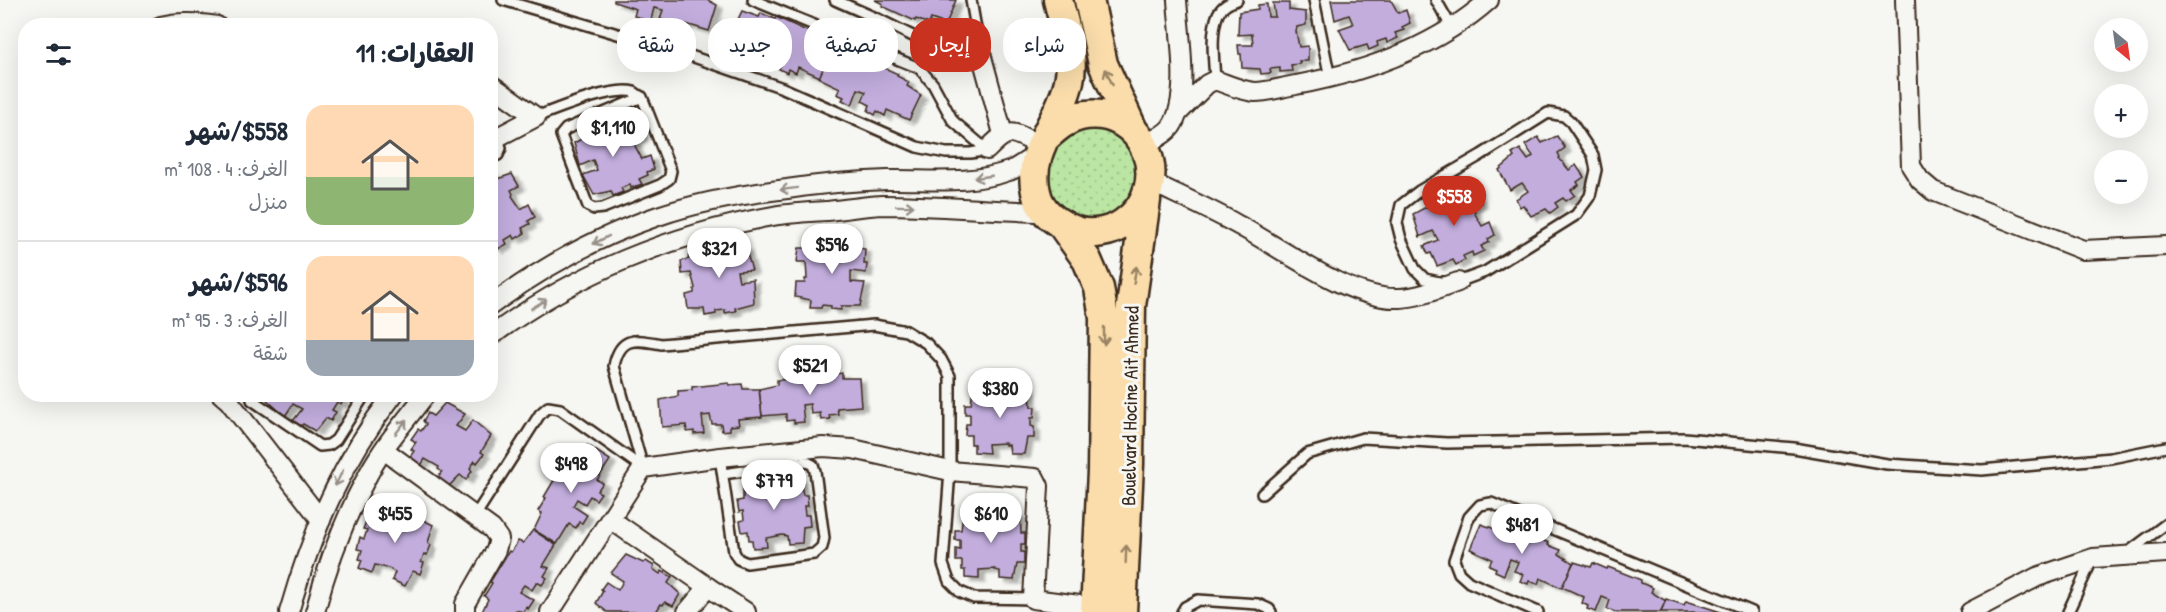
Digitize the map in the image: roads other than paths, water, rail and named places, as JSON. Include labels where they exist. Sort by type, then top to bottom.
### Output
[{"type":"main road","points":[[1058,0],[1068,44],[1070,78],[1064,98],[1041,146],[1033,175],[1036,195],[1087,260],[1099,288],[1104,318],[1104,610]]},
{"type":"main road","points":[[1054,219],[1081,232],[1101,233],[1119,227],[1134,216],[1148,191],[1151,163],[1104,64],[1089,0]]},
{"type":"main road","points":[[1041,146],[1061,124],[1079,116],[1098,115],[1117,120],[1139,138]]},
{"type":"main road","name":"Bouelvard Hocine Ait Ahmed","points":[[1104,610],[1129,464],[1131,306],[1148,191]]},
{"type":"street","points":[[1177,0],[1183,90],[1179,112]]},
{"type":"street","points":[[1139,138],[1170,129],[1179,112],[1207,84],[1215,80],[1236,89],[1257,92],[1330,78],[1377,64],[1412,49],[1452,28],[1489,0]]},
{"type":"street","points":[[1905,0],[1911,166],[1920,180],[1934,191],[2083,250],[2166,246]]},
{"type":"street","points":[[986,72],[1003,134]]},
{"type":"street","points":[[498,91],[536,117],[498,136]]},
{"type":"street","points":[[498,300],[571,255],[659,216],[723,200],[788,188],[886,180],[942,181],[986,178],[1011,171],[1041,146],[1012,132],[1003,134],[987,150]]},
{"type":"street","points":[[1148,191],[1238,224],[1326,275],[1363,293],[1399,299],[1422,295],[1458,282]]},
{"type":"street","points":[[498,331],[568,287],[629,257],[712,230],[774,216],[880,206],[953,207],[1004,211],[1054,219]]},
{"type":"street","points":[[232,402],[321,520]]},
{"type":"street","points":[[289,612],[305,558],[344,468],[370,424],[388,402]]},
{"type":"street","points":[[315,612],[323,582],[369,472],[420,402]]},
{"type":"street","points":[[554,610],[643,468],[721,465],[824,447],[853,449],[950,471],[1035,478],[1039,486],[1033,599],[1104,610]]},
{"type":"street","points":[[384,450],[492,529],[499,539],[496,550],[465,604],[465,612]]},
{"type":"street","points":[[610,519],[746,612]]},
{"type":"street","points":[[1970,612],[2037,577],[2093,558],[2166,553]]},
{"type":"street","points":[[687,612],[708,587]]},
{"type":"lane","points":[[503,0],[685,54],[783,88],[917,147],[946,153],[971,153],[987,150]]},
{"type":"lane","points":[[753,0],[919,68],[933,84],[953,121],[987,150]]},
{"type":"lane","points":[[835,0],[910,35]]},
{"type":"lane","points":[[971,0],[974,18]]},
{"type":"lane","points":[[1215,80],[1215,28],[1218,14],[1225,5],[1236,0]]},
{"type":"lane","points":[[1314,0],[1330,78]]},
{"type":"lane","points":[[1436,0],[1452,28]]},
{"type":"lane","points":[[536,117],[620,91],[634,92],[642,97],[671,171],[669,179],[660,185],[603,208],[594,209],[588,206],[561,135],[566,129],[642,97]]},
{"type":"lane","points":[[1548,113],[1564,116],[1571,122],[1593,155],[1596,170],[1590,196],[1576,215],[1485,272],[1458,282],[1425,279],[1415,270],[1401,239],[1397,223],[1401,205],[1419,191],[1548,113]]},
{"type":"lane","points":[[643,468],[614,366],[617,351],[629,341],[644,340],[661,344],[874,325],[906,331],[926,343],[941,359],[950,376],[950,471],[943,564],[949,580],[960,592],[974,598],[1033,599]]},
{"type":"lane","points":[[242,417],[251,402]]},
{"type":"lane","points":[[261,402],[320,446],[328,445],[336,440],[360,402]]},
{"type":"lane","points":[[475,516],[540,414],[548,407],[560,409],[643,468]]},
{"type":"lane","points":[[1262,494],[1307,454],[1363,438],[1447,443],[1684,438],[1794,448],[1887,464],[1982,470],[2111,458],[2166,447]]},
{"type":"lane","points":[[807,462],[813,465],[824,538],[822,547],[814,554],[747,563],[738,559],[734,552],[721,465],[807,462]]},
{"type":"lane","points":[[1538,612],[1469,582],[1459,573],[1454,560],[1469,517],[1480,505],[1491,503],[1752,612]]},
{"type":"lane","points":[[2125,555],[2166,524]]},
{"type":"lane","points":[[2068,612],[2093,558]]},
{"type":"lane","points":[[1182,612],[1185,606],[1198,600],[1258,604],[1271,612]]}]
